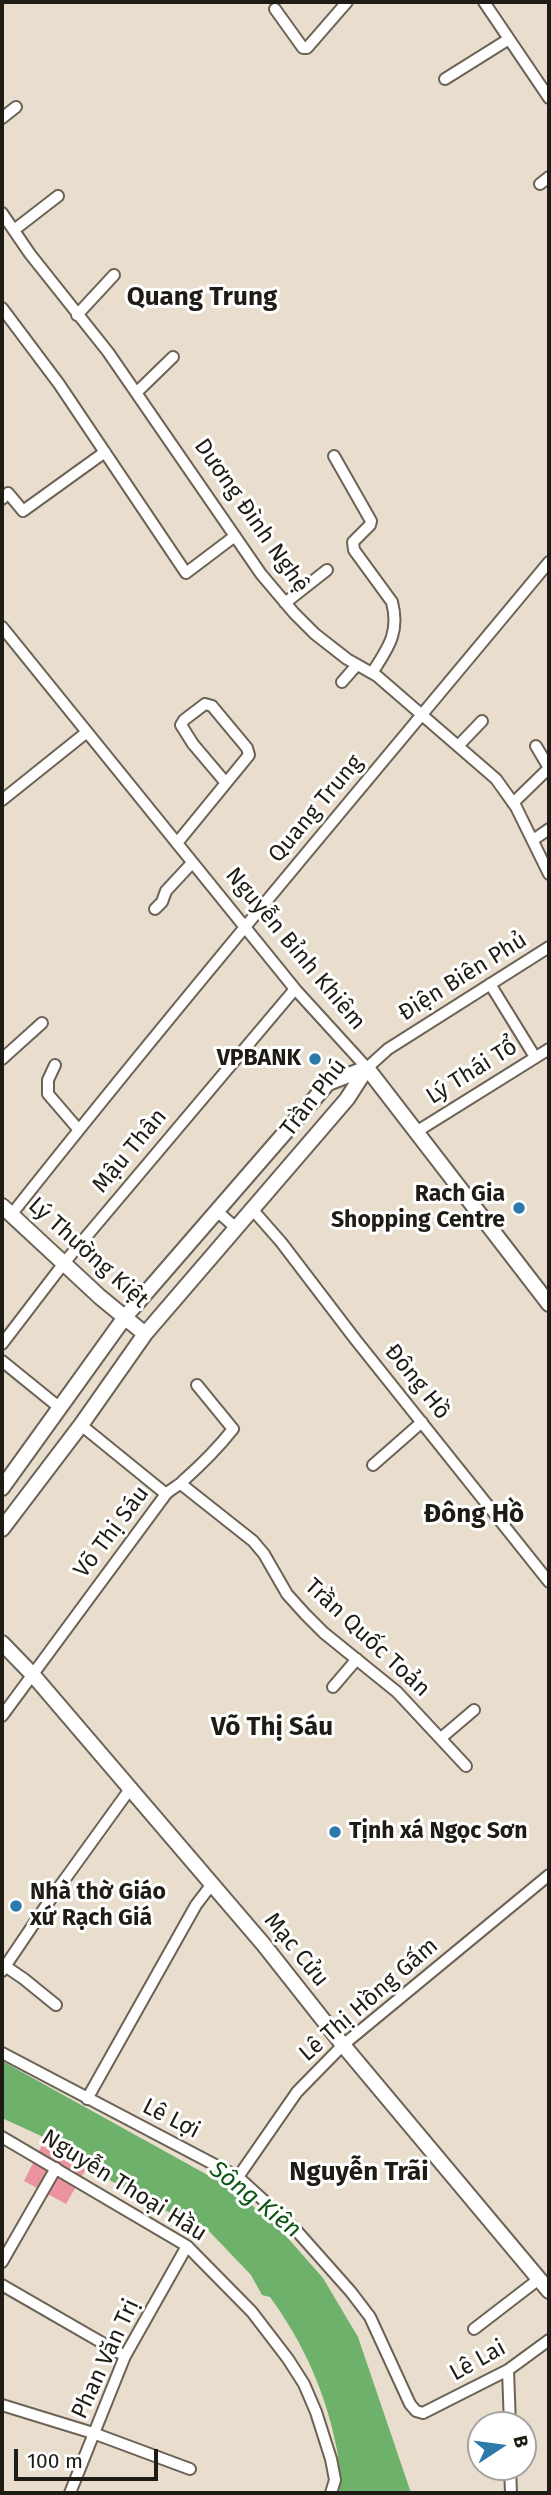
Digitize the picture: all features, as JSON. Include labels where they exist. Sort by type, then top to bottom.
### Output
[{"type":"main road","name":"Nguyễn Bỉnh Khiêm","points":[[367,1068],[549,1303]]},
{"type":"main road","name":"Trần Phú","points":[[2,1530],[145,1334],[347,1099],[367,1068]]},
{"type":"main road","name":"Trần Phú","points":[[2,1489],[125,1317],[328,1083],[367,1068]]},
{"type":"main road","name":"Lý Thường Kiệt","points":[[6,1211],[145,1334]]},
{"type":"main road","points":[[60,1408],[81,1425]]},
{"type":"main road","name":"Mạc Cửu","points":[[2,1643],[33,1675],[264,1945],[343,2045],[549,2291]]},
{"type":"street","points":[[275,9],[303,47],[307,48],[347,2]]},
{"type":"street","points":[[484,2],[549,98]]},
{"type":"street","points":[[445,79],[509,39]]},
{"type":"street","points":[[2,118],[16,107]]},
{"type":"street","points":[[2,236],[58,196]]},
{"type":"street","name":"Dương Đình Nghệ","points":[[2,213],[30,254],[108,352],[261,574],[285,603],[315,634],[356,666],[372,673],[496,779],[513,803],[549,873]]},
{"type":"street","points":[[77,315],[114,275]]},
{"type":"street","points":[[2,308],[59,384],[186,573],[235,536]]},
{"type":"street","points":[[137,392],[173,357]]},
{"type":"street","points":[[2,499],[8,493],[23,512],[105,452]]},
{"type":"street","points":[[334,456],[371,520],[370,525],[353,542],[354,550],[392,602],[394,609],[394,634],[372,673]]},
{"type":"street","name":"Quang Trung","points":[[6,1211],[79,1130],[245,926],[549,562]]},
{"type":"street","points":[[285,603],[327,570]]},
{"type":"street","name":"Nguyễn Bỉnh Khiêm","points":[[2,627],[295,989],[367,1068]]},
{"type":"street","points":[[342,682],[356,666]]},
{"type":"street","points":[[177,843],[247,758],[249,752],[212,706],[205,704],[181,725],[193,744],[226,783]]},
{"type":"street","points":[[459,745],[482,721]]},
{"type":"street","points":[[2,800],[87,732]]},
{"type":"street","points":[[513,803],[549,768],[536,746]]},
{"type":"street","points":[[533,840],[549,830]]},
{"type":"street","points":[[155,909],[162,902],[166,891],[192,863]]},
{"type":"street","name":"Điện Biên Phủ","points":[[367,1068],[388,1049],[549,947]]},
{"type":"street","points":[[489,984],[535,1058]]},
{"type":"street","name":"Mậu Thân","points":[[2,1344],[64,1263],[295,989]]},
{"type":"street","points":[[2,1059],[42,1023]]},
{"type":"street","name":"Lý Thái Tổ","points":[[416,1132],[549,1049]]},
{"type":"street","points":[[55,1065],[48,1080],[48,1094],[79,1130]]},
{"type":"street","name":"Đông Hồ","points":[[252,1209],[281,1242],[549,1582]]},
{"type":"street","points":[[218,1212],[236,1228]]},
{"type":"street","points":[[2,1361],[60,1408]]},
{"type":"street","name":"Võ Thị Sáu","points":[[2,1716],[166,1494],[213,1454],[233,1429],[197,1385]]},
{"type":"street","points":[[373,1465],[422,1422]]},
{"type":"street","points":[[81,1425],[166,1494]]},
{"type":"street","name":"Trần Quốc Toản","points":[[181,1483],[253,1541],[304,1614],[397,1692],[467,1766]]},
{"type":"street","points":[[333,1687],[357,1660]]},
{"type":"street","points":[[441,1738],[474,1710]]},
{"type":"street","points":[[56,2005],[4,1965],[130,1788]]},
{"type":"street","name":"Lê Thị Hồng Gấm","points":[[238,2177],[297,2092],[343,2045],[549,1875]]},
{"type":"street","points":[[87,2099],[196,1905],[212,1884]]},
{"type":"street","name":"Lê Lợi","points":[[2,2053],[238,2177],[296,2230],[351,2292],[370,2317],[410,2404],[416,2411],[423,2413]]},
{"type":"street","name":"Nguyễn Thoại Hầu","points":[[2,2137],[187,2246],[205,2262],[270,2333],[304,2384],[331,2459],[335,2480],[331,2493]]},
{"type":"street","points":[[2,2262],[55,2168]]},
{"type":"street","name":"Phan Văn Trị","points":[[70,2493],[125,2356],[187,2246]]},
{"type":"street","points":[[474,2329],[539,2278]]},
{"type":"street","points":[[2,2286],[125,2356]]},
{"type":"street","name":"Lê Lai","points":[[423,2413],[508,2371],[549,2340]]},
{"type":"street","points":[[508,2371],[509,2411]]},
{"type":"street","points":[[2,2405],[93,2433],[190,2469]]},
{"type":"shaded area","points":[[2,2061],[231,2188],[278,2227],[323,2278],[358,2337],[411,2493],[340,2493],[337,2450],[320,2389],[303,2351],[270,2297],[262,2295],[251,2275],[207,2229],[185,2221],[80,2164],[65,2147],[2,2118]]},
{"type":"shaded area","points":[[51,2127],[94,2155],[66,2204],[24,2181]]},
{"type":"place","name":"VPBANK","points":[[315,1059]]},
{"type":"place","name":"Rach Gia Shopping Centre","points":[[519,1208]]},
{"type":"place","name":"Tịnh xá Ngọc Sơn","points":[[335,1832]]},
{"type":"place","name":"Nhà thờ Giáo xứ Rạch Giá","points":[[16,1906]]},
{"type":"district","name":"Quang Trung","points":[[202,298]]},
{"type":"district","name":"Đông Hồ","points":[[474,1515]]},
{"type":"district","name":"Võ Thị Sáu","points":[[272,1728]]},
{"type":"district","name":"Nguyễn Trãi","points":[[359,2173]]},
{"type":"water label","name":"Sông Kiên","points":[[255,2200]]}]
